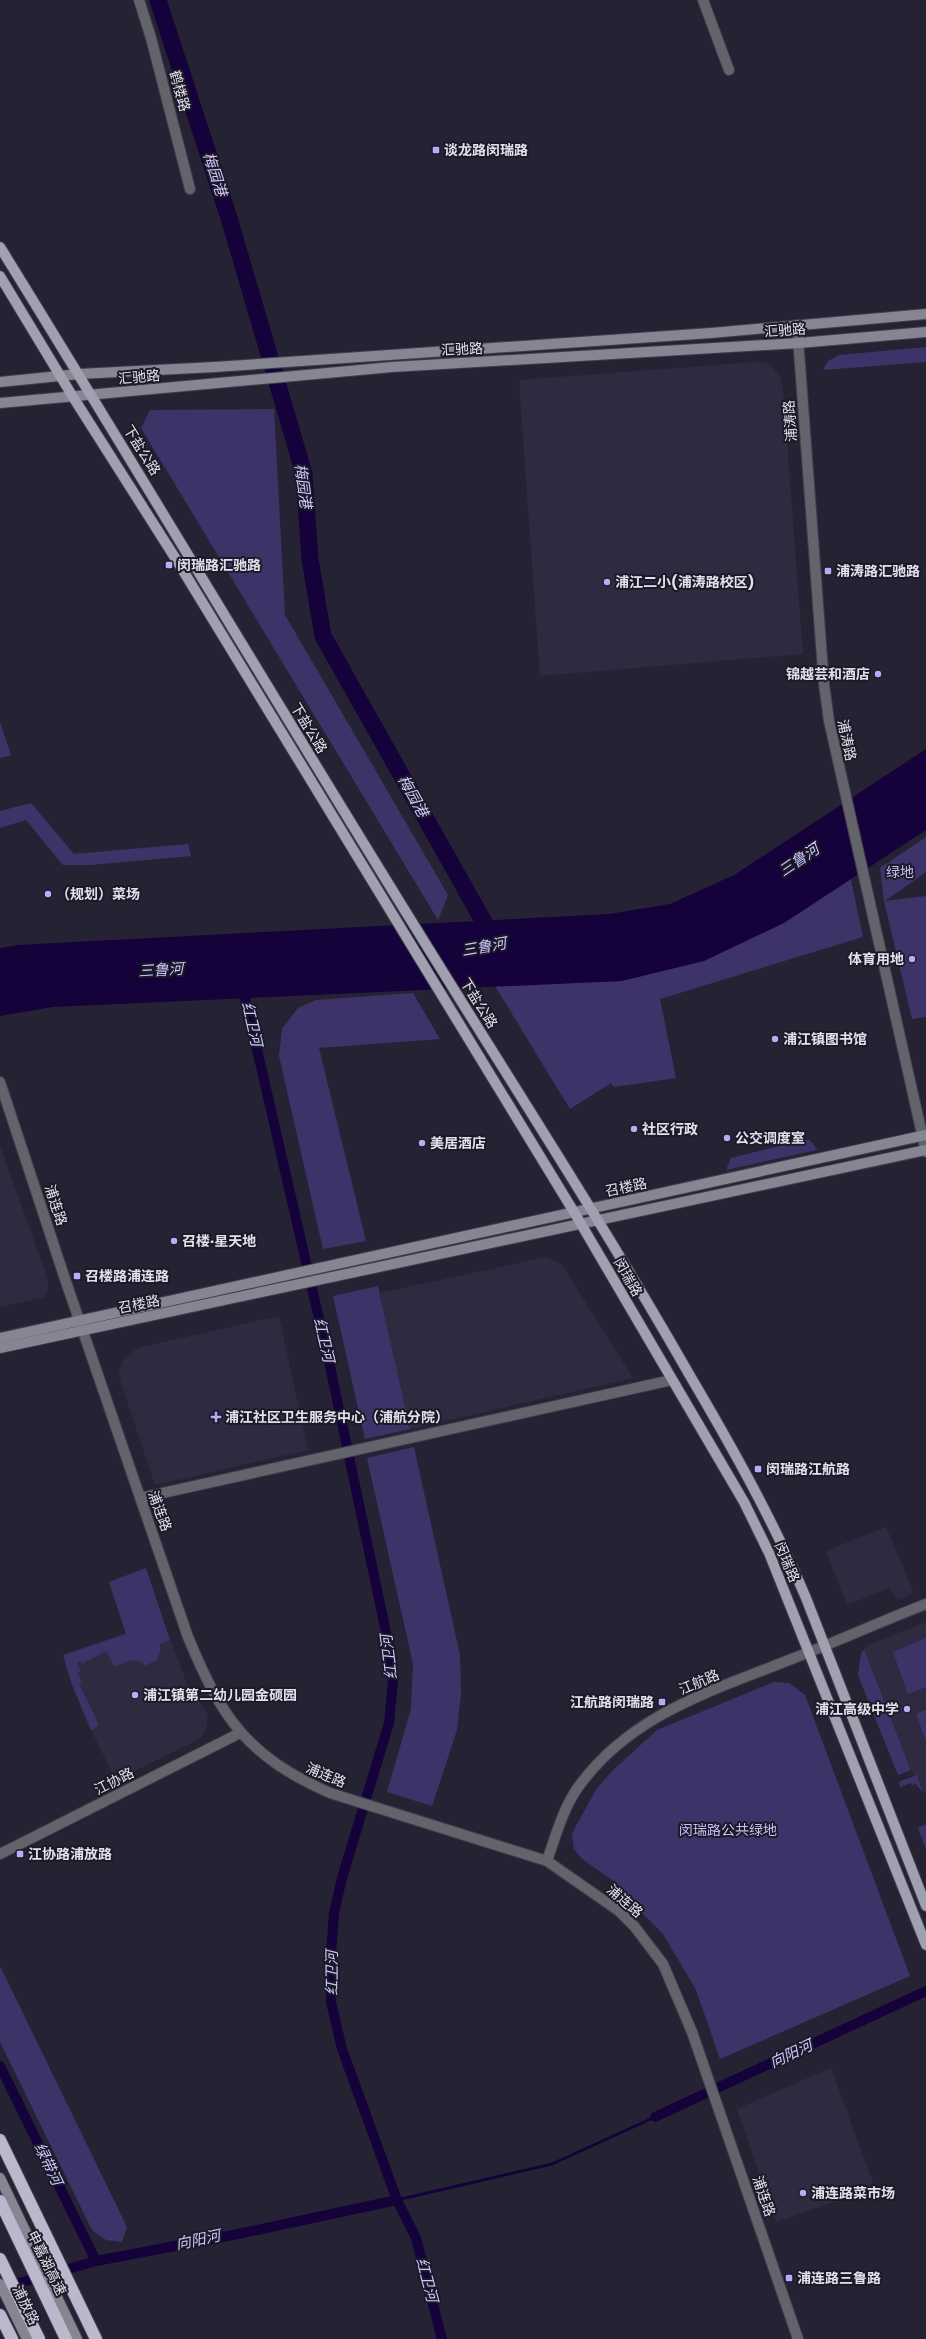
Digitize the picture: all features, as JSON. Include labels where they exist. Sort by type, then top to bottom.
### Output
[{"type":"highway","points":[[0,2140],[96,2339]]},
{"type":"highway","name":"申嘉湖高速","points":[[0,2201],[66,2339]]},
{"type":"highway","points":[[0,2259],[39,2339]]},
{"type":"highway","points":[[0,2315],[10,2335]]},
{"type":"main road","name":"下盐公路","points":[[0,247],[412,923],[597,1221]]},
{"type":"main road","name":"下盐公路","points":[[0,276],[62,376],[73,397],[179,564],[397,924],[574,1212]]},
{"type":"main road","name":"闵瑞路","points":[[574,1212],[744,1502],[769,1553],[926,1945]]},
{"type":"main road","name":"闵瑞路","points":[[597,1221],[659,1322],[748,1475],[784,1548],[824,1645],[926,1906]]},
{"type":"street","name":"鹤楼路","points":[[139,0],[152,38],[190,189]]},
{"type":"street","points":[[703,0],[729,70]]},
{"type":"street","name":"汇驰路","points":[[0,382],[78,374],[258,364],[711,333],[926,314]]},
{"type":"street","name":"浦涛路","points":[[797,325],[828,721],[924,1135],[926,1150]]},
{"type":"street","name":"汇驰路","points":[[0,403],[392,367],[799,343],[926,332]]},
{"type":"street","name":"浦连路","points":[[0,1082],[188,1637],[204,1676],[221,1708],[240,1733],[280,1767],[302,1781],[342,1797],[547,1861],[619,1911],[650,1945],[672,1981],[704,2067],[798,2339]]},
{"type":"street","name":"召楼路","points":[[0,1348],[81,1324],[282,1277],[924,1135]]},
{"type":"street","name":"召楼路","points":[[0,1338],[284,1287],[581,1225],[926,1150]]},
{"type":"street","points":[[140,1498],[672,1380]]},
{"type":"street","name":"江航路","points":[[547,1861],[565,1810],[579,1786],[611,1750],[632,1732],[664,1712],[701,1695],[926,1604]]},
{"type":"street","name":"江协路","points":[[0,1854],[240,1733]]},
{"type":"street","points":[[0,2178],[77,2339]]},
{"type":"street","name":"浦放路","points":[[0,2284],[27,2339]]},
{"type":"shaded area","name":"浦江二小(浦涛路校区)","points":[[757,362],[766,363],[774,369],[780,377],[783,390],[803,654],[540,676],[519,380]]},
{"type":"shaded area","points":[[0,1146],[47,1277],[48,1288],[45,1297],[0,1307]]},
{"type":"shaded area","points":[[547,1257],[562,1265],[633,1378],[410,1429],[380,1293]]},
{"type":"shaded area","name":"浦江社区卫生服务中心（浦航分院）","points":[[279,1316],[308,1450],[155,1485],[121,1383],[119,1373],[123,1359],[138,1348]]},
{"type":"shaded area","points":[[886,1527],[914,1593],[898,1600],[889,1588],[847,1605],[826,1551]]},
{"type":"shaded area","name":"浦江镇第二幼儿园金硕园","points":[[163,1620],[186,1681],[208,1715],[207,1726],[200,1739],[116,1780],[87,1722],[71,1682],[63,1655]]},
{"type":"shaded area","name":"浦江高级中学","points":[[926,1622],[926,1792],[923,1793],[917,1775],[914,1776],[864,1649],[868,1645]]},
{"type":"shaded area","points":[[831,2068],[875,2188],[776,2222],[737,2109]]},
{"type":"green space","points":[[926,347],[926,362],[823,370],[828,361],[839,355]]},
{"type":"green space","points":[[274,409],[285,615],[448,895],[438,920],[141,428],[150,410]]},
{"type":"green space","points":[[0,722],[11,755],[0,758]]},
{"type":"green space","points":[[31,803],[74,854],[188,844],[191,856],[90,865],[63,865],[26,820],[0,828],[0,811]]},
{"type":"green space","name":"体育用地","points":[[926,837],[926,872],[885,901],[926,896],[926,1017],[912,1019],[884,901],[880,868]]},
{"type":"green space","name":"绿地","points":[[843,842],[863,937],[660,999],[676,1078],[614,1087],[611,1083],[570,1109],[495,986]]},
{"type":"green space","points":[[413,993],[440,1039],[319,1048],[366,1241],[323,1249],[279,1056],[282,1029],[298,1008],[316,1000]]},
{"type":"green space","points":[[804,1140],[810,1140],[817,1150],[726,1170],[731,1158]]},
{"type":"green space","points":[[378,1286],[410,1429],[365,1439],[333,1296]]},
{"type":"green space","points":[[414,1447],[460,1655],[461,1693],[457,1730],[432,1806],[387,1792],[411,1709],[413,1664],[367,1458]]},
{"type":"green space","points":[[146,1568],[170,1640],[160,1644],[160,1652],[157,1660],[144,1666],[143,1662],[130,1660],[115,1667],[106,1651],[82,1664],[81,1661],[77,1663],[81,1672],[77,1673],[82,1682],[79,1684],[99,1725],[91,1730],[71,1682],[63,1655],[126,1634],[109,1582]]},
{"type":"green space","points":[[926,1638],[926,1687],[908,1694],[893,1652]]},
{"type":"green space","points":[[864,1649],[911,1770],[898,1775],[858,1675],[861,1653]]},
{"type":"green space","name":"闵瑞路公共绿地","points":[[774,1682],[789,1683],[805,1695],[910,1976],[720,2059],[696,1990],[663,1934],[637,1908],[618,1884],[582,1859],[574,1849],[572,1833],[596,1790],[611,1772],[657,1730]]},
{"type":"green space","points":[[926,1710],[926,1741],[916,1714]]},
{"type":"green space","points":[[917,1775],[923,1793],[916,1784],[912,1785],[911,1783],[900,1787],[899,1782]]},
{"type":"green space","points":[[926,1824],[926,1849],[918,1828]]},
{"type":"green space","points":[[0,1966],[127,2227],[122,2242],[106,2240],[92,2230],[0,2042]]},
{"type":"water","name":"三鲁河","points":[[926,749],[926,830],[784,923],[704,961],[622,981],[53,1007],[0,1016],[0,948],[17,945],[609,914],[670,904],[734,875]]},
{"type":"waterway","name":"梅园港","points":[[158,0],[229,218],[304,474],[310,559],[323,636],[494,940]]},
{"type":"waterway","name":"红卫河","points":[[242,984],[331,1371],[391,1656],[393,1681],[389,1723],[342,1878],[334,1913],[330,1966],[331,2002],[342,2049],[397,2200],[416,2238],[442,2339]]},
{"type":"waterway","name":"向阳河","points":[[655,2117],[926,1991]]},
{"type":"waterway","name":"绿带河","points":[[0,2066],[96,2261]]},
{"type":"waterway","points":[[397,2200],[552,2164],[655,2117]]},
{"type":"waterway","name":"向阳河","points":[[5,2287],[96,2261],[233,2235],[397,2200]]},
{"type":"place","name":"谈龙路闵瑞路","points":[[436,150]]},
{"type":"place","name":"闵瑞路汇驰路","points":[[169,565]]},
{"type":"place","name":"浦涛路汇驰路","points":[[828,571]]},
{"type":"place","name":"浦江二小(浦涛路校区)","points":[[607,582]]},
{"type":"place","name":"锦越芸和酒店","points":[[878,674]]},
{"type":"place","name":"（规划）菜场","points":[[48,894]]},
{"type":"place","name":"体育用地","points":[[912,959]]},
{"type":"place","name":"浦江镇图书馆","points":[[775,1039]]},
{"type":"place","name":"社区行政","points":[[634,1129]]},
{"type":"place","name":"公交调度室","points":[[727,1138]]},
{"type":"place","name":"美居酒店","points":[[422,1143]]},
{"type":"place","name":"召楼·星天地","points":[[174,1241]]},
{"type":"place","name":"召楼路浦连路","points":[[77,1276]]},
{"type":"place","name":"浦江社区卫生服务中心（浦航分院）","points":[[216,1417]]},
{"type":"place","name":"闵瑞路江航路","points":[[758,1469]]},
{"type":"place","name":"浦江镇第二幼儿园金硕园","points":[[135,1695]]},
{"type":"place","name":"江航路闵瑞路","points":[[662,1702]]},
{"type":"place","name":"浦江高级中学","points":[[907,1709]]},
{"type":"place","name":"江协路浦放路","points":[[20,1854]]},
{"type":"place","name":"浦连路菜市场","points":[[803,2193]]},
{"type":"place","name":"浦连路三鲁路","points":[[789,2278]]}]
